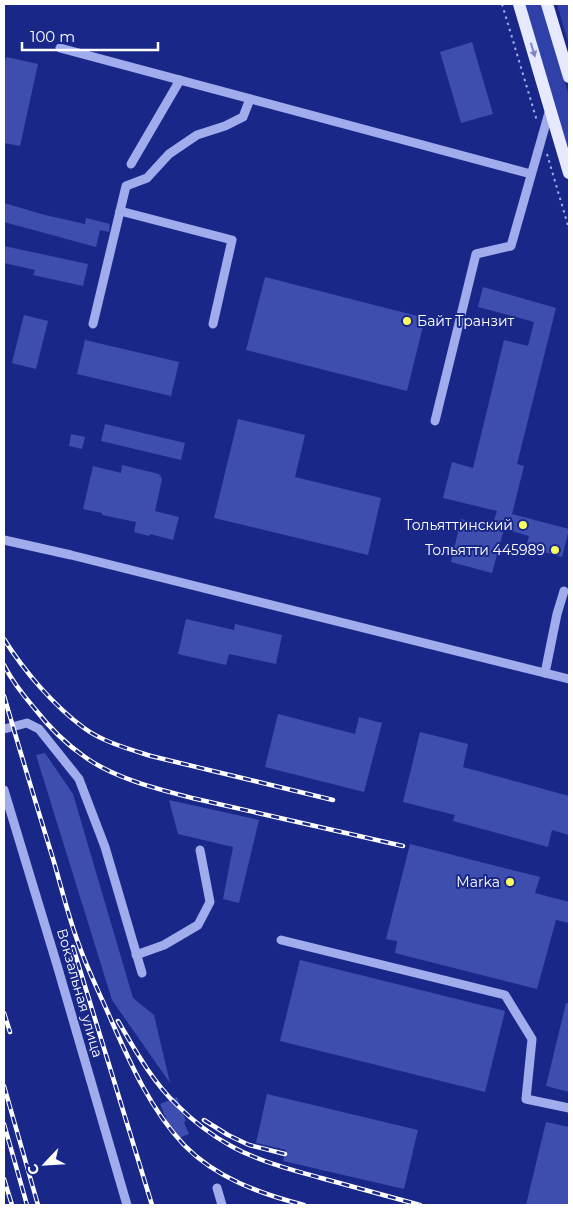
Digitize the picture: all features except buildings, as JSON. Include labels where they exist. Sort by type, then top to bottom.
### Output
[{"type":"main road","points":[[519,4],[569,174]]},
{"type":"main road","points":[[547,4],[568,70]]},
{"type":"street","points":[[60,48],[531,174]]},
{"type":"street","points":[[131,164],[180,80]]},
{"type":"street","points":[[93,324],[126,186],[147,178],[169,154],[197,135],[225,126],[243,117],[250,99]]},
{"type":"street","points":[[435,421],[476,254],[510,246],[550,108]]},
{"type":"street","points":[[120,212],[232,240],[213,324]]},
{"type":"street","points":[[4,540],[81,557],[569,679]]},
{"type":"street","points":[[544,673],[564,590]]},
{"type":"street","points":[[4,729],[27,722],[39,729],[79,779],[105,847],[142,973]]},
{"type":"street","name":"Вокзальная улица","points":[[4,790],[127,1205]]},
{"type":"street","points":[[136,955],[164,945],[198,925],[210,902],[200,850]]},
{"type":"street","points":[[282,940],[505,995],[532,1039],[526,1100],[569,1108]]},
{"type":"street","points":[[217,1188],[222,1205]]},
{"type":"path","points":[[506,4],[502,4],[542,137]]},
{"type":"path","points":[[547,155],[569,229]]},
{"type":"shaded area","points":[[525,4],[542,4],[569,96],[569,154]]},
{"type":"shaded area","points":[[557,4],[569,4],[569,45]]},
{"type":"railway","points":[[4,639],[30,675],[50,698],[72,719],[99,737],[116,745],[151,756],[333,800]]},
{"type":"railway","points":[[4,665],[22,693],[52,729],[78,752],[96,764],[122,777],[150,787],[192,798],[403,846]]},
{"type":"railway","points":[[4,696],[75,935],[134,1071],[152,1102],[184,1145],[210,1167],[256,1190],[304,1205]]},
{"type":"railway","points":[[73,947],[152,1205]]},
{"type":"railway","points":[[4,1013],[10,1032]]},
{"type":"railway","points":[[118,1021],[144,1065],[168,1096],[196,1122],[224,1142],[275,1165],[420,1205]]},
{"type":"railway","points":[[4,1086],[38,1205]]},
{"type":"railway","points":[[204,1120],[249,1145],[285,1154]]},
{"type":"railway","points":[[4,1124],[27,1205]]},
{"type":"railway","points":[[4,1179],[12,1205]]},
{"type":"place","name":"Байт Транзит","points":[[407,321]]},
{"type":"place","name":"Тольяттинский","points":[[523,525]]},
{"type":"place","name":"Тольятти 445989","points":[[555,550]]},
{"type":"place","name":"Marka","points":[[510,882]]}]
